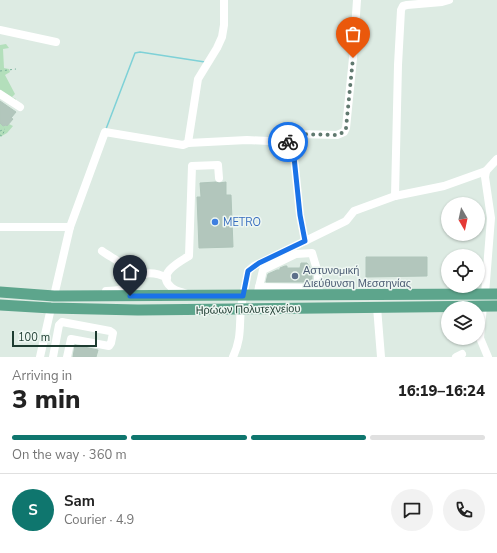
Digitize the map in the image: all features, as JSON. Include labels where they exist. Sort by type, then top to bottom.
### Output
[{"type":"main road","name":"Ηρώων Πολυτεχνείου","points":[[0,292],[54,296],[243,296],[258,292],[319,291],[497,294]]},
{"type":"main road","name":"Ηρώων Πολυτεχνείου","points":[[0,305],[138,310],[441,306]]},
{"type":"main road","name":"Ηρώων Πολυτεχνείου","points":[[485,306],[497,306]]},
{"type":"street","points":[[188,143],[198,80],[222,37],[224,25],[224,0]]},
{"type":"street","points":[[288,142],[292,136],[297,134],[337,135],[344,132],[346,128],[357,0]]},
{"type":"street","points":[[395,196],[398,65],[401,10],[403,6],[407,5],[449,0]]},
{"type":"street","points":[[0,30],[56,42]]},
{"type":"street","points":[[0,94],[20,107]]},
{"type":"street","points":[[54,296],[70,226],[105,132],[183,145],[188,143],[247,140],[288,142]]},
{"type":"street","points":[[288,142],[294,157],[300,215],[305,241]]},
{"type":"street","points":[[233,357],[237,348],[240,333],[241,309],[248,271],[259,263],[346,221],[354,211],[395,196],[444,186],[486,171],[497,159]]},
{"type":"street","points":[[193,296],[172,288],[168,283],[168,271],[189,256],[192,166],[218,165],[219,178]]},
{"type":"street","points":[[485,294],[491,218],[485,186],[486,171]]},
{"type":"street","points":[[0,228],[70,226]]},
{"type":"street","points":[[66,296],[121,289],[127,286],[130,280],[130,273],[127,268],[102,251]]},
{"type":"street","points":[[258,292],[263,270],[296,254],[312,253],[318,273],[319,291]]},
{"type":"street","points":[[130,280],[139,275],[149,273],[158,274],[167,278]]},
{"type":"street","points":[[377,307],[381,357]]},
{"type":"street","points":[[40,357],[51,308]]},
{"type":"street","points":[[52,357],[60,323],[64,321],[110,331],[113,334],[112,343],[109,346],[57,336]]},
{"type":"street","points":[[67,357],[71,339]]},
{"type":"street","points":[[483,345],[488,357]]},
{"type":"path","points":[[0,71],[16,69]]},
{"type":"path","points":[[0,131],[6,129],[2,136],[0,135]]},
{"type":"green space","points":[[6,44],[9,48],[3,49],[4,68],[9,69],[10,72],[5,75],[15,94],[12,97],[16,99],[16,101],[0,92],[0,45]]},
{"type":"green space","points":[[0,123],[3,126],[7,126],[9,124],[13,126],[7,133],[0,137]]},
{"type":"building","points":[[0,101],[16,112],[11,118],[13,119],[7,126],[3,126],[0,123]]},
{"type":"building","name":"METRO","points":[[226,182],[226,195],[231,195],[233,247],[199,248],[197,197],[201,197],[200,183]]},
{"type":"building","points":[[366,257],[427,257],[427,276],[366,277]]},
{"type":"building","points":[[301,263],[307,263],[311,269],[312,282],[266,282],[268,274],[280,270],[280,268],[285,266],[287,266],[287,268],[300,268]]},
{"type":"building","points":[[75,345],[98,350],[96,357],[73,357]]},
{"type":"waterway","points":[[106,129],[135,53],[140,52],[205,62]]},
{"type":"way so far","points":[[288,142],[292,136],[297,134],[337,135],[344,132],[346,128],[353,58]]},
{"type":"place","name":"METRO","points":[[215,222]]},
{"type":"place","name":"Αστυνομική Διεύθυνση Μεσσηνίας","points":[[295,276]]},
{"type":"route","points":[[130,296],[243,296],[248,271],[259,263],[305,241],[300,215],[294,157],[288,142]]}]
